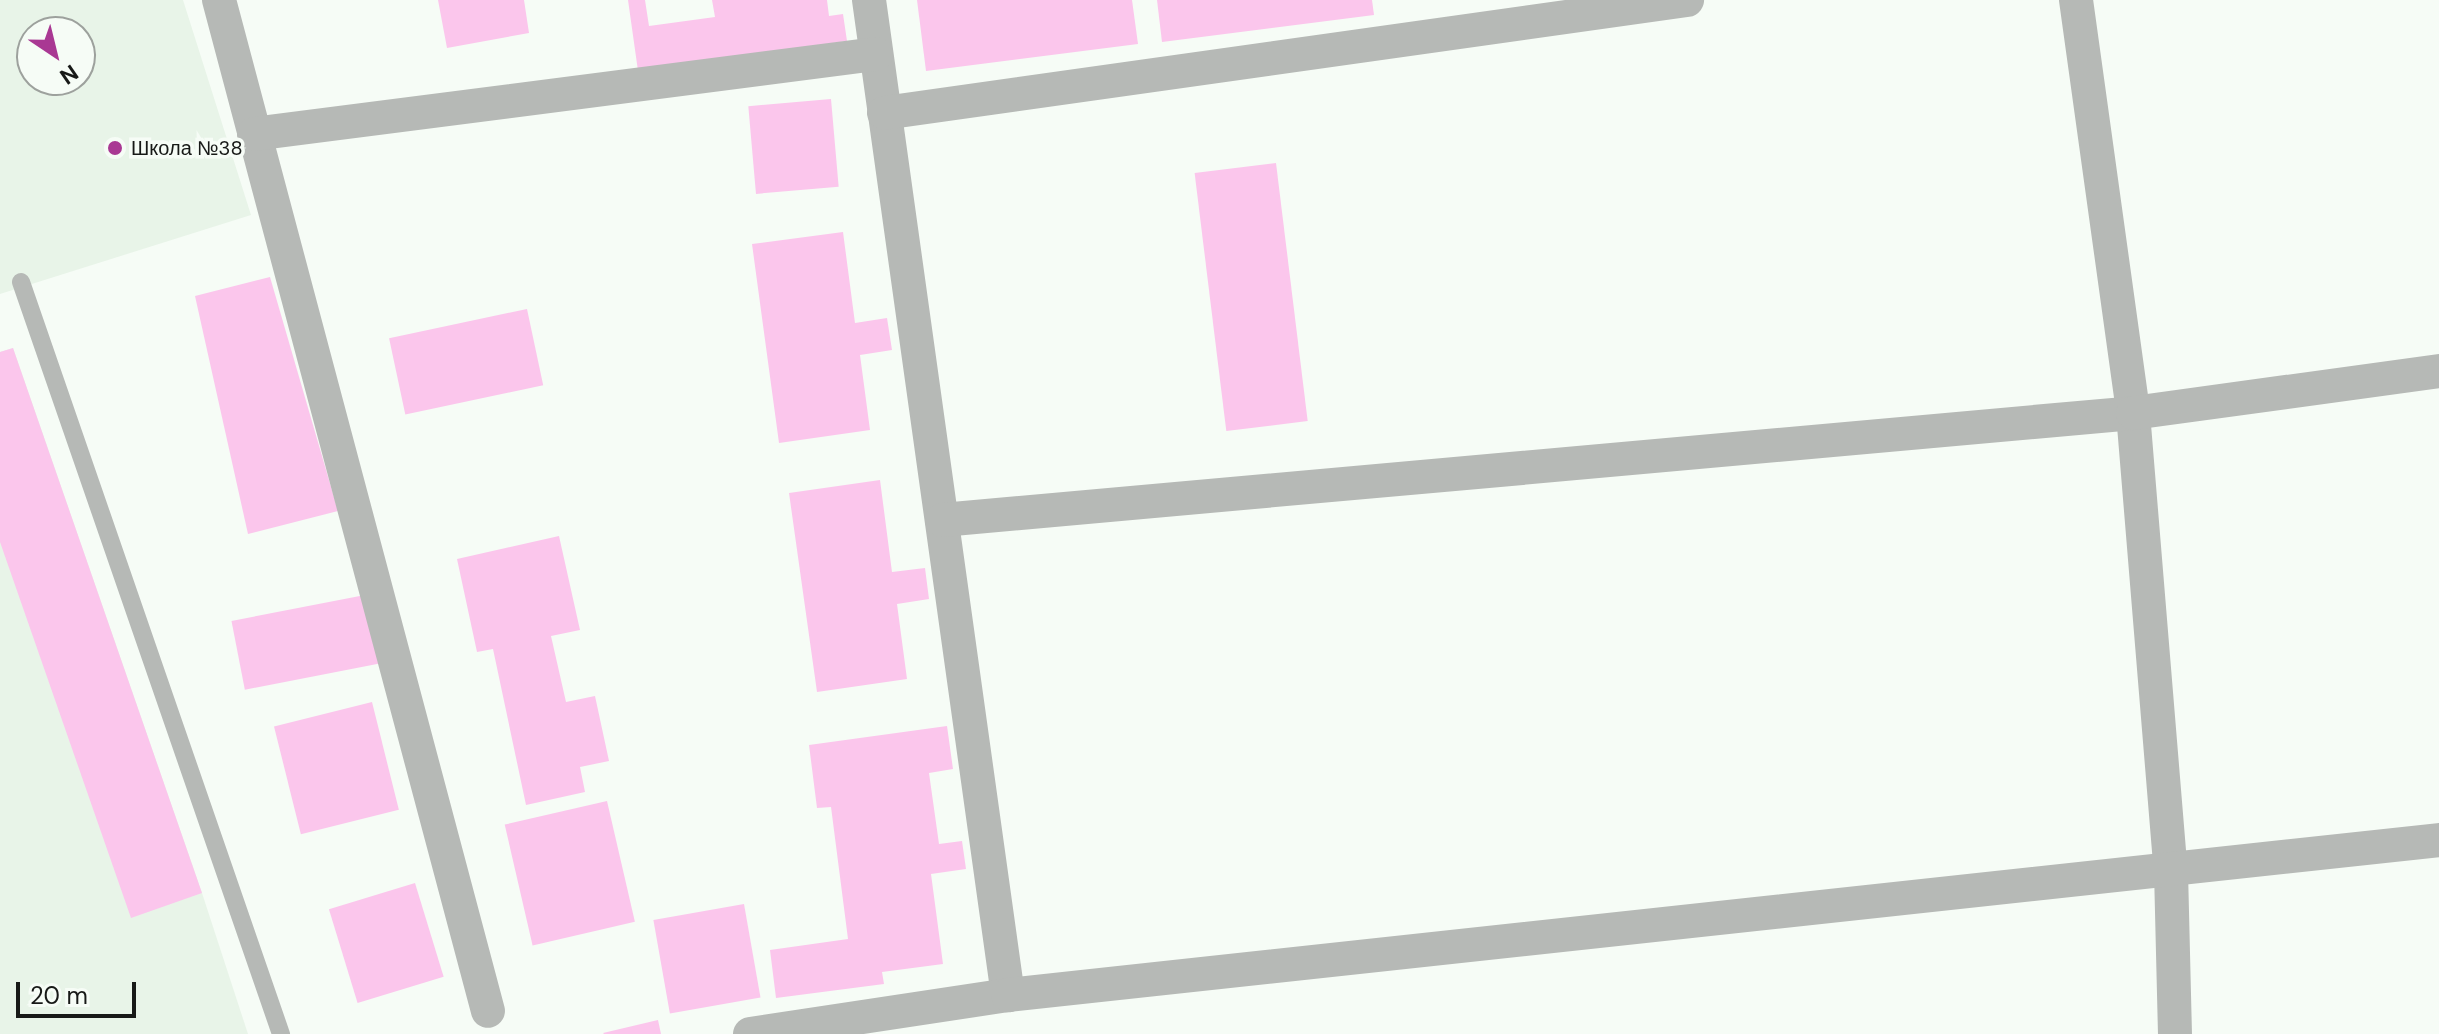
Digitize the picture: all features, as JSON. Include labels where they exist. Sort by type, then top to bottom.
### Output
[{"type":"street","points":[[219,0],[488,1011]]},
{"type":"street","points":[[869,0],[1008,995]]},
{"type":"street","points":[[884,113],[1687,0]]},
{"type":"street","points":[[2076,0],[2133,413],[2171,871],[2175,1034]]},
{"type":"street","points":[[254,134],[876,54]]},
{"type":"street","points":[[942,520],[2133,413],[2439,371]]},
{"type":"street","points":[[750,1034],[1008,995],[2439,840]]},
{"type":"lane","points":[[21,282],[281,1034]]},
{"type":"shaded area","name":"Школа №38","points":[[0,0],[183,0],[251,215],[0,294]]},
{"type":"shaded area","points":[[13,348],[248,1034],[0,1034],[0,352]]},
{"type":"building","points":[[438,0],[524,0],[529,33],[447,48]]},
{"type":"building","points":[[628,0],[645,0],[649,26],[715,17],[712,0],[827,0],[829,16],[843,14],[847,41],[638,71]]},
{"type":"building","points":[[917,0],[1132,0],[1138,44],[926,71]]},
{"type":"building","points":[[1157,0],[1372,0],[1374,15],[1162,42]]},
{"type":"building","points":[[831,99],[839,187],[756,194],[748,106]]},
{"type":"building","points":[[1276,163],[1308,421],[1226,431],[1195,173]]},
{"type":"building","points":[[843,232],[855,323],[887,318],[892,350],[860,355],[870,430],[779,443],[752,244]]},
{"type":"building","points":[[270,277],[338,511],[248,534],[195,296]]},
{"type":"building","points":[[527,309],[543,385],[405,415],[389,338]]},
{"type":"building","points":[[13,348],[202,893],[131,918],[0,542],[0,352]]},
{"type":"building","points":[[880,480],[892,572],[925,568],[929,599],[897,604],[907,679],[817,692],[789,493]]},
{"type":"building","points":[[559,536],[580,630],[551,636],[566,702],[595,696],[609,761],[580,767],[585,792],[526,805],[493,649],[477,652],[457,559]]},
{"type":"building","points":[[365,595],[378,664],[245,690],[231,621]]},
{"type":"building","points":[[372,702],[399,810],[301,834],[274,726]]},
{"type":"building","points":[[947,726],[953,769],[929,773],[939,844],[962,841],[966,869],[931,874],[943,964],[882,972],[884,984],[776,998],[770,950],[848,939],[831,807],[817,808],[809,745]]},
{"type":"building","points":[[607,801],[635,922],[533,945],[505,825]]},
{"type":"building","points":[[415,883],[444,977],[358,1003],[329,909]]},
{"type":"building","points":[[744,904],[760,998],[670,1014],[653,920]]},
{"type":"building","points":[[658,1020],[661,1034],[603,1033]]},
{"type":"place","name":"Школа №38","points":[[115,148]]}]
